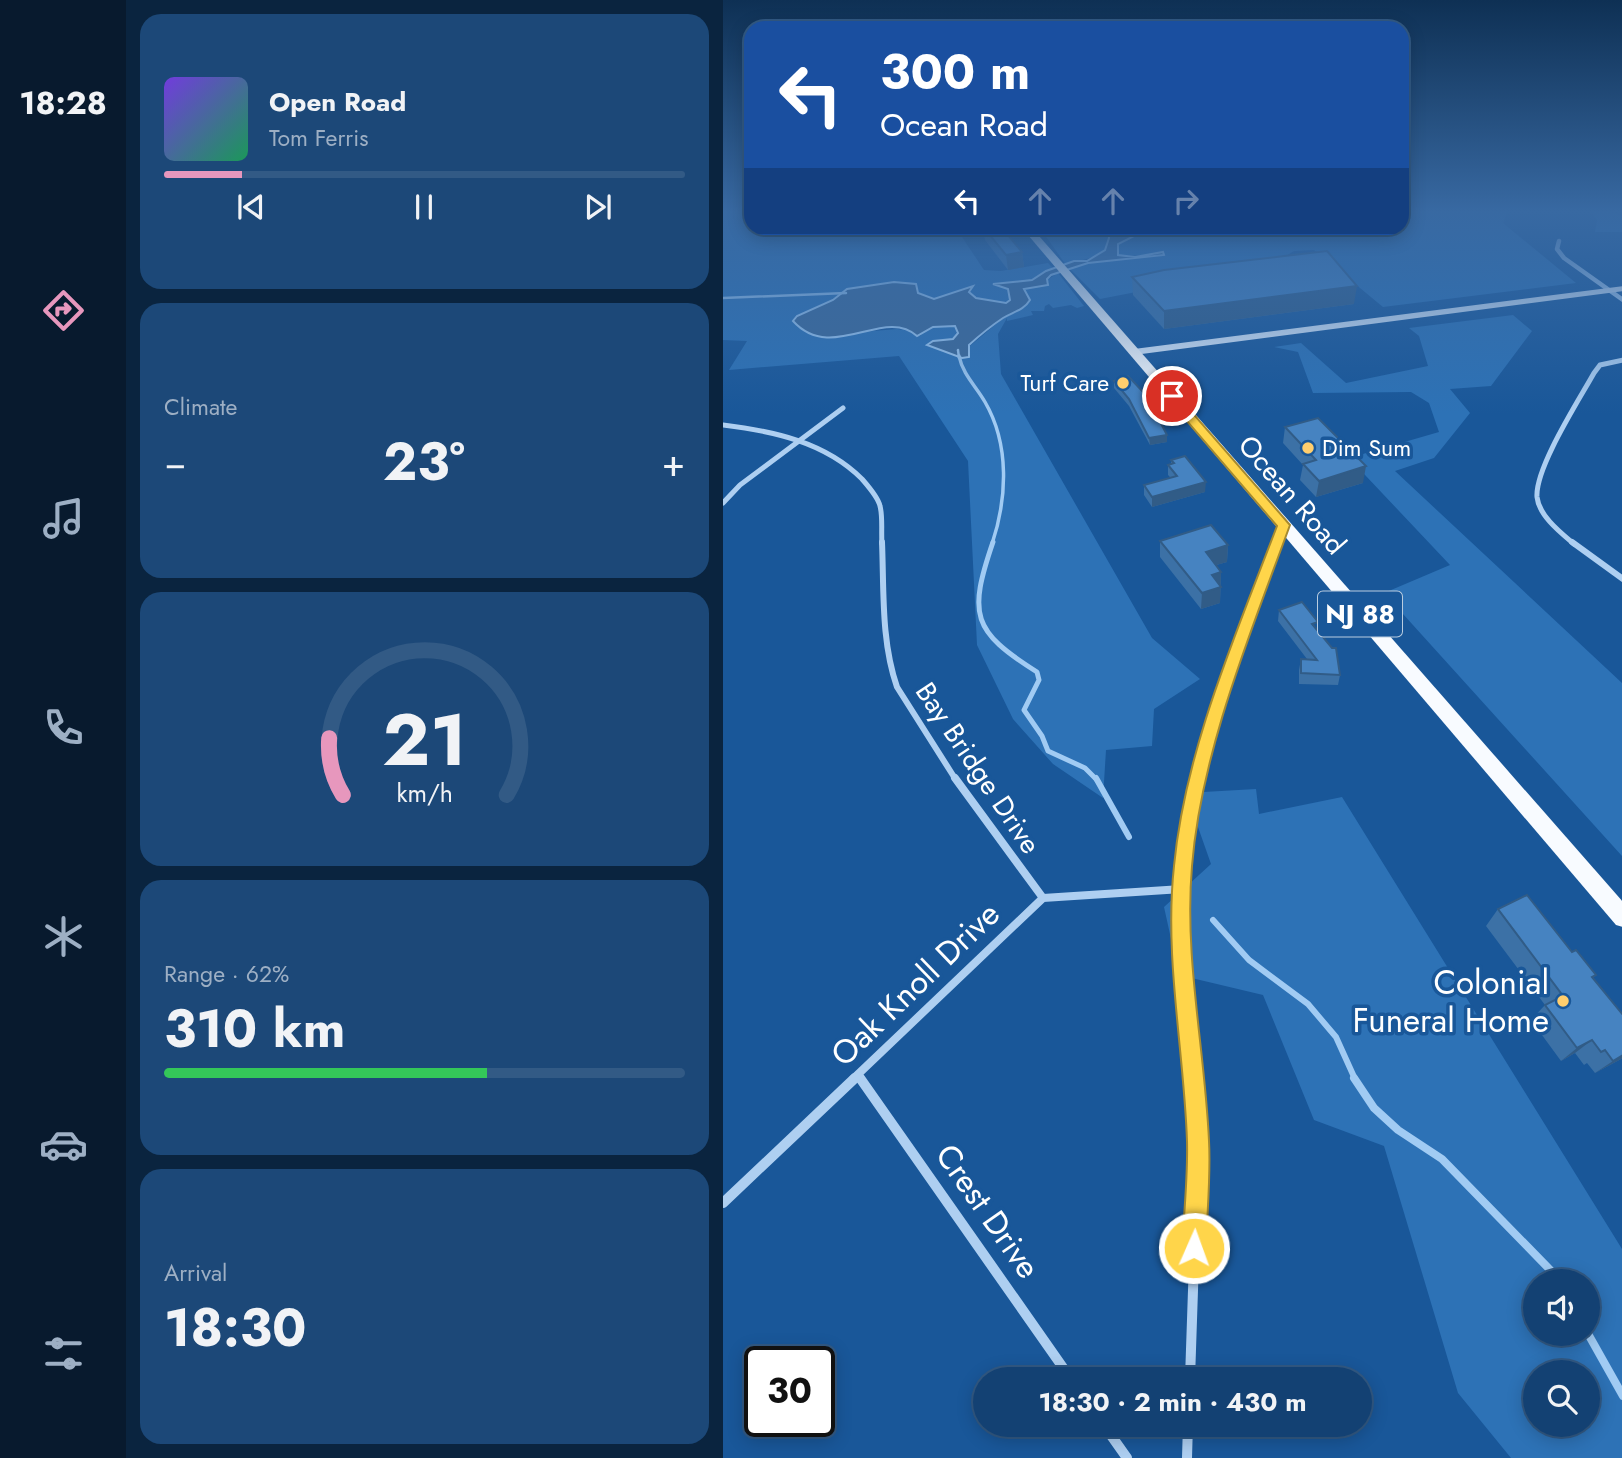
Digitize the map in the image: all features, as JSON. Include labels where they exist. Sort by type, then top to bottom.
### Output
[{"type":"main road","name":"Ocean Road","points":[[1070,278],[1622,918]]},
{"type":"street","points":[[1592,278],[1622,300]]},
{"type":"street","points":[[1134,352],[1622,288]]},
{"type":"street","points":[[1622,360],[1600,365],[1594,373],[1544,470],[1537,498],[1543,511],[1560,531],[1590,558],[1622,579]]},
{"type":"street","points":[[723,503],[740,485],[843,408]]},
{"type":"street","name":"Bay Bridge Drive","points":[[723,425],[771,431],[800,439],[845,465],[874,492],[881,505],[886,639],[897,687],[938,755],[1043,898]]},
{"type":"street","points":[[1190,1367],[1198,1142],[1180,926],[1183,864],[1197,780],[1233,662],[1283,525]]},
{"type":"street","points":[[1043,898],[1182,889]]},
{"type":"street","name":"Oak Knoll Drive","points":[[723,1203],[1043,898]]},
{"type":"street","name":"Crest Drive","points":[[858,1075],[1063,1367]]},
{"type":"street","points":[[1112,1437],[1127,1458]]},
{"type":"street","points":[[1187,1458],[1188,1437]]},
{"type":"shaded area","points":[[723,278],[1036,278],[994,285],[1008,289],[1010,300],[1000,304],[971,296],[969,292],[972,286],[934,299],[918,293],[916,285],[907,283],[848,289],[833,300],[797,316],[795,323],[814,336],[897,329],[911,331],[920,336],[933,327],[948,326],[958,329],[953,339],[940,340],[931,345],[958,356],[1002,319],[1022,309],[1028,295],[1022,291],[1024,289],[1049,283],[1047,280],[1050,278],[1062,278],[1084,306],[1053,308],[1049,304],[1044,311],[1031,311],[1033,315],[1007,321],[1007,318],[998,334],[1001,374],[1152,638],[1200,679],[1154,709],[1152,746],[1106,750],[1103,798],[1053,764],[1013,719],[977,645],[968,461],[899,356],[729,370],[747,341],[723,340]]},
{"type":"shaded area","points":[[1048,278],[1048,285],[1024,289],[1030,300],[1028,303],[999,321],[969,345],[969,357],[962,358],[927,345],[933,341],[953,339],[958,333],[955,326],[933,327],[917,336],[904,329],[889,327],[841,337],[824,337],[808,333],[793,321],[797,316],[833,300],[847,289],[894,282],[916,284],[918,293],[934,299],[973,286],[969,292],[976,298],[1006,303],[1010,300],[1008,289],[993,284]]},
{"type":"shaded area","points":[[1079,278],[1237,278],[1157,288],[1100,299]]},
{"type":"shaded area","points":[[1348,278],[1570,278],[1576,283],[1383,307]]},
{"type":"shaded area","points":[[1513,315],[1532,331],[1491,386],[1450,389],[1470,413],[1434,458],[1395,471],[1622,683],[1622,856],[1384,593],[1450,565],[1349,458],[1439,432],[1429,403],[1411,392],[1313,393],[1298,352],[1274,347],[1301,343],[1346,383],[1428,366],[1419,336],[1409,328]]},
{"type":"shaded area","points":[[1256,789],[1259,814],[1342,797],[1622,1249],[1622,1458],[1511,1458],[1458,1393],[1384,1146],[1314,1120],[1263,995],[1179,975],[1164,907],[1211,864],[1186,793]]},
{"type":"building","points":[[1133,278],[1350,278],[1357,286],[1164,311]]},
{"type":"building","points":[[1128,376],[1146,395],[1167,435],[1149,438],[1129,399],[1114,381]]},
{"type":"building","points":[[1318,418],[1366,466],[1319,481],[1303,464],[1316,460],[1285,427]]},
{"type":"building","points":[[1185,456],[1206,482],[1152,497],[1144,485],[1177,476],[1168,465],[1174,463],[1171,460]]},
{"type":"building","points":[[1211,525],[1228,545],[1206,552],[1221,572],[1212,575],[1221,587],[1202,593],[1160,541]]},
{"type":"building","points":[[1302,602],[1318,622],[1312,624],[1332,648],[1336,648],[1340,675],[1301,673],[1301,659],[1317,660],[1279,610]]},
{"type":"building","points":[[1527,895],[1572,952],[1576,950],[1596,975],[1592,977],[1623,1015],[1623,1055],[1613,1061],[1605,1050],[1601,1052],[1592,1040],[1577,1048],[1545,1005],[1563,996],[1498,909]]},
{"type":"waterway","points":[[723,298],[846,293]]},
{"type":"waterway","points":[[958,350],[959,358]]},
{"type":"waterway","points":[[959,356],[963,369],[985,402],[999,436],[1004,472],[1003,491],[992,544]]},
{"type":"waterway","points":[[993,542],[980,587],[981,619],[999,645],[1037,672],[1039,680],[1024,710],[1042,736],[1048,751],[1085,768],[1097,780]]},
{"type":"waterway","points":[[1096,778],[1129,837]]},
{"type":"waterway","points":[[1213,920],[1249,960],[1308,1004],[1336,1037],[1355,1079]]},
{"type":"waterway","points":[[1354,1078],[1374,1108],[1398,1130],[1442,1159],[1549,1269]]},
{"type":"waterway","points":[[1595,1346],[1623,1396]]},
{"type":"place","name":"Turf Care","points":[[1123,383]]},
{"type":"place","name":"Dim Sum","points":[[1308,448]]},
{"type":"place","name":"Colonial Funeral Home","points":[[1563,1001]]},
{"type":"route","points":[[1172,396],[1283,525],[1233,662],[1197,780],[1183,864],[1180,926],[1198,1142],[1194,1248]]}]
